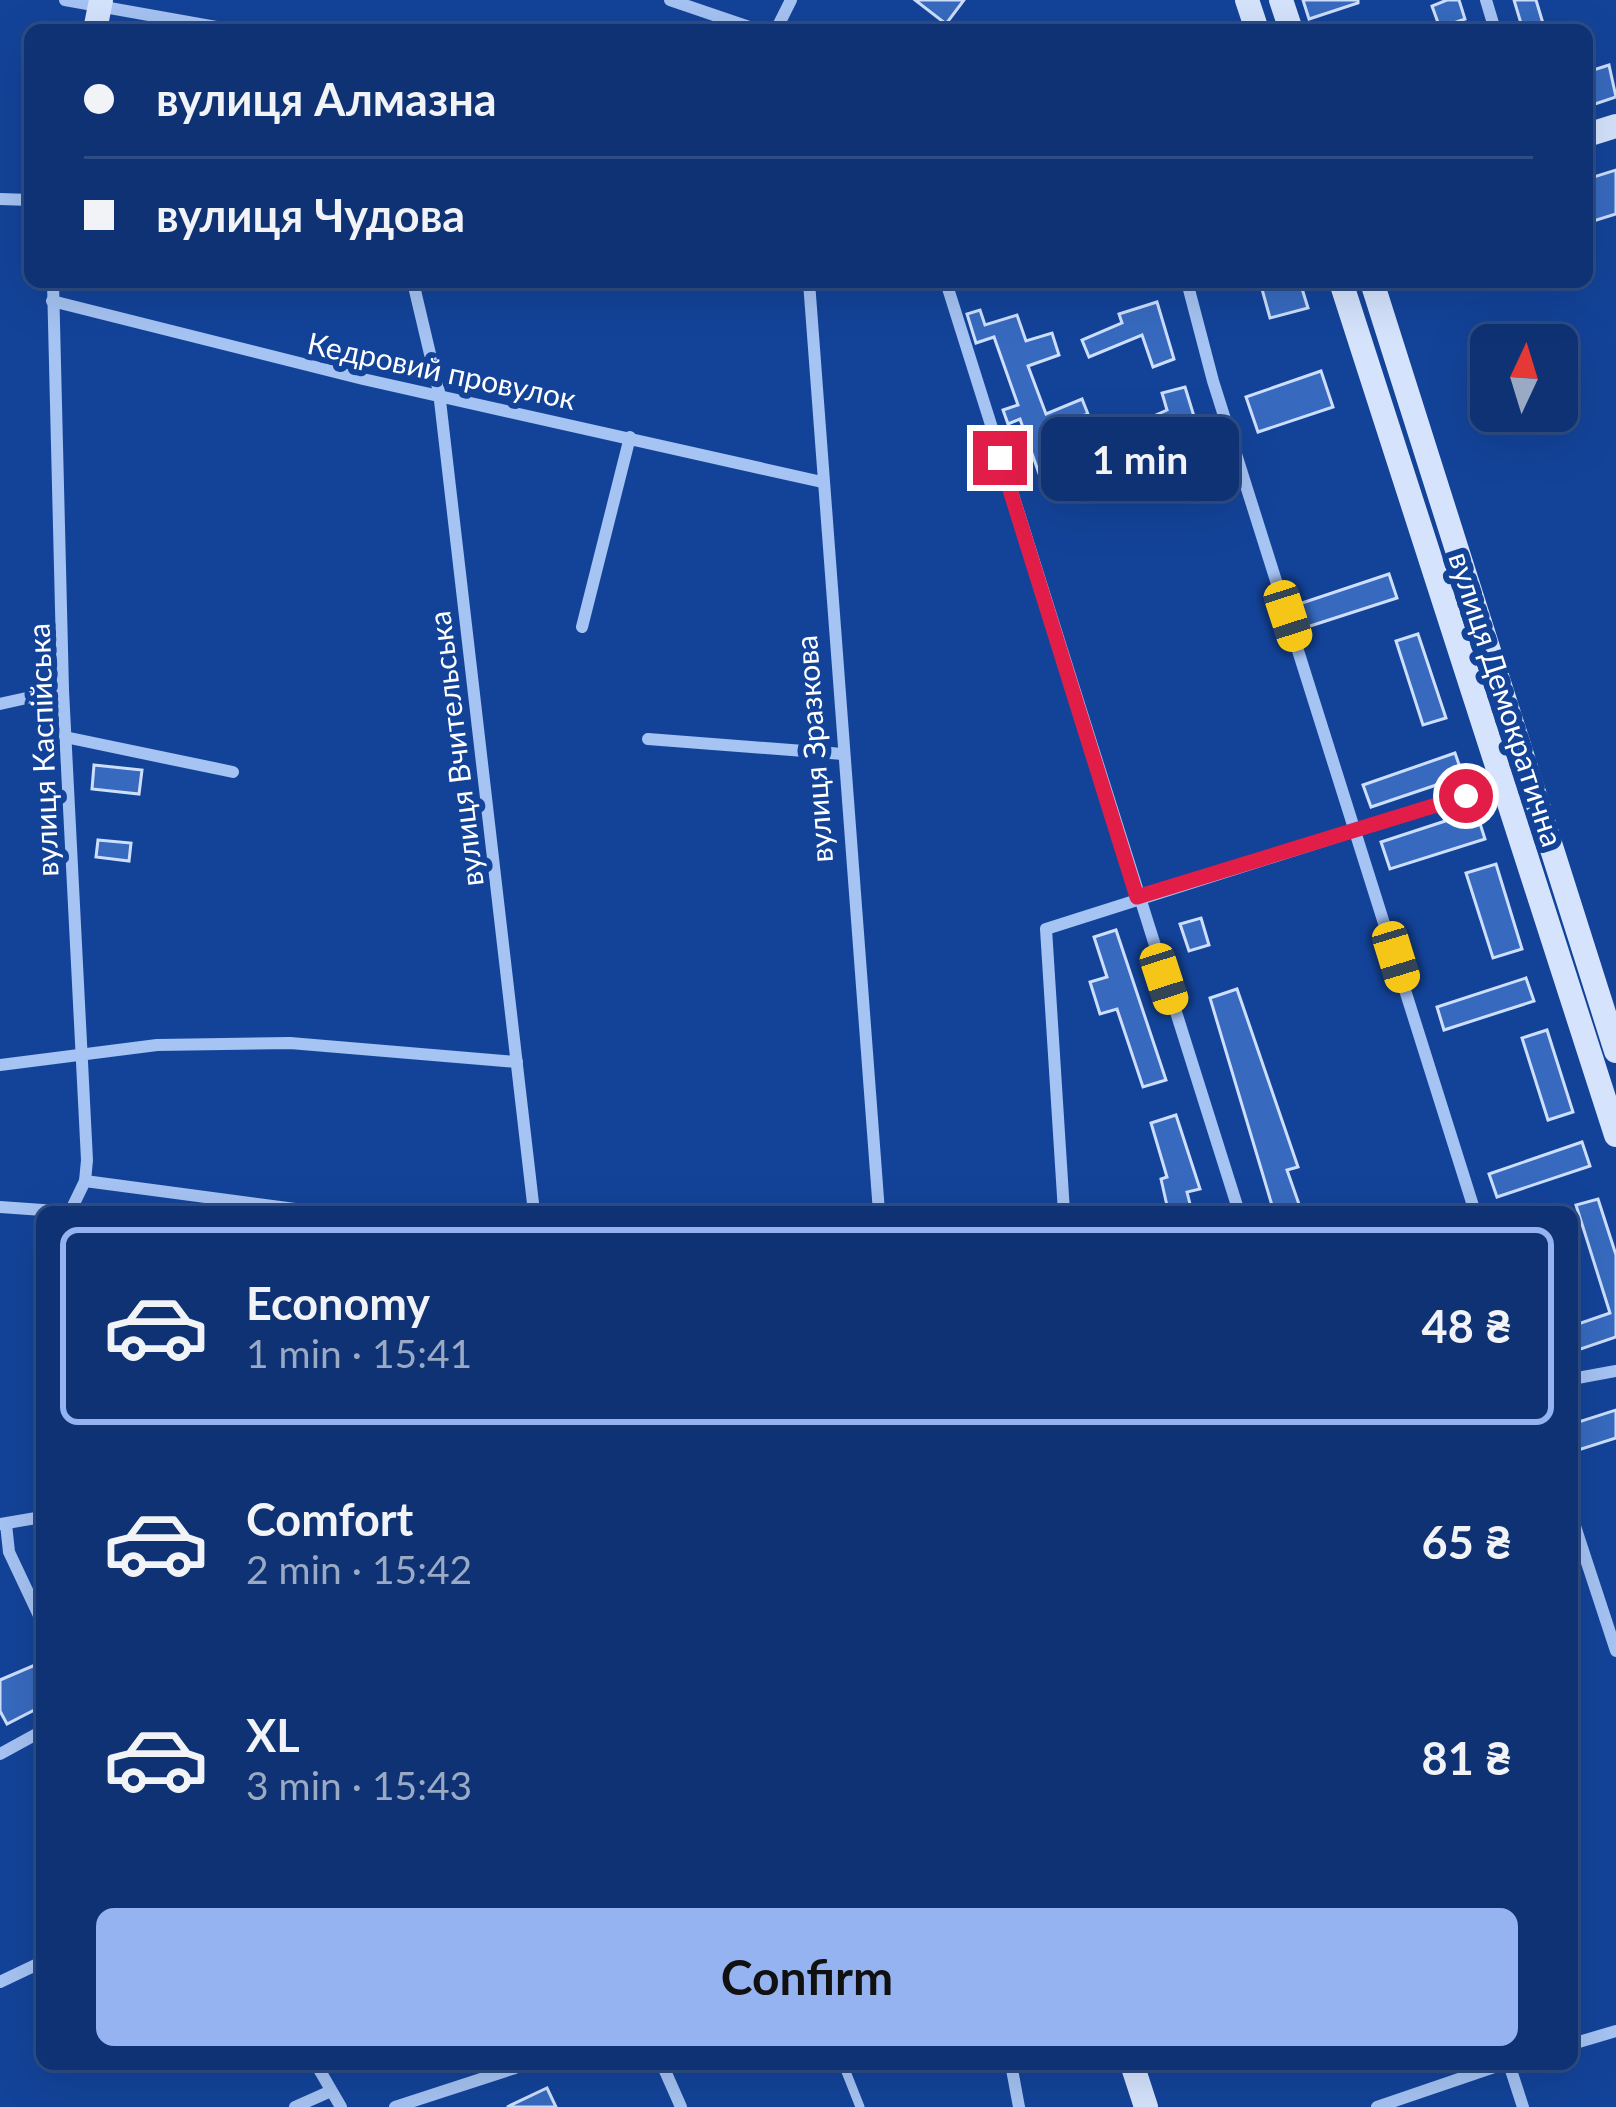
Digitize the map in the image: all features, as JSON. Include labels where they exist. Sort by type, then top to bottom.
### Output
[{"type":"street","points":[[65,0],[99,12],[188,24]]},
{"type":"street","points":[[670,0],[740,24]]},
{"type":"street","name":"вулиця Каспійська","points":[[53,288],[63,689],[85,1181],[73,1206]]},
{"type":"street","name":"вулиця Вчительська","points":[[414,288],[439,392],[534,1206]]},
{"type":"street","name":"вулиця Зразкова","points":[[809,288],[879,1206]]},
{"type":"street","points":[[948,288],[1236,1206]]},
{"type":"street","points":[[1188,288],[1473,1206]]},
{"type":"street","name":"вулиця Демократична","points":[[1343,288],[1616,1135]]},
{"type":"street","name":"вулиця Демократична","points":[[1374,288],[1616,1051]]},
{"type":"street","name":"Кедровий провулок","points":[[52,301],[362,379],[439,392],[823,482]]},
{"type":"street","points":[[582,627],[630,437]]},
{"type":"street","points":[[0,704],[63,689]]},
{"type":"street","points":[[65,737],[232,772]]},
{"type":"street","points":[[648,739],[843,754]]},
{"type":"street","points":[[1064,1206],[1045,932],[1137,897],[1503,784]]},
{"type":"street","points":[[0,1065],[157,1045],[290,1043],[518,1062]]},
{"type":"street","points":[[85,1181],[273,1206]]},
{"type":"street","points":[[0,1207],[36,1210]]},
{"type":"street","points":[[1578,1378],[1616,1371]]},
{"type":"street","points":[[36,1518],[3,1524],[9,1552],[36,1609]]},
{"type":"street","points":[[1578,1535],[1616,1651]]},
{"type":"street","points":[[0,1754],[36,1734]]},
{"type":"street","points":[[0,1982],[36,1965]]},
{"type":"street","points":[[1578,2042],[1616,2031]]},
{"type":"street","points":[[319,2070],[341,2107]]},
{"type":"street","points":[[395,2107],[509,2070]]},
{"type":"street","points":[[665,2070],[681,2107]]},
{"type":"street","points":[[1012,2070],[1019,2107]]},
{"type":"street","points":[[1134,2070],[1146,2107]]},
{"type":"street","points":[[1377,2107],[1488,2070]]},
{"type":"street","points":[[1508,2070],[1523,2107]]},
{"type":"street","points":[[295,2107],[331,2090]]},
{"type":"lane","points":[[846,2070],[860,2107]]},
{"type":"building","points":[[915,0],[964,0],[946,24]]},
{"type":"building","points":[[1303,0],[1358,0],[1358,3],[1309,19]]},
{"type":"building","points":[[1459,0],[1465,19],[1439,24],[1432,6]]},
{"type":"building","points":[[1514,0],[1536,0],[1543,24],[1521,24]]},
{"type":"building","points":[[1609,65],[1616,97],[1593,105],[1593,70]]},
{"type":"building","points":[[1616,170],[1616,214],[1593,221],[1593,177]]},
{"type":"building","points":[[1262,288],[1302,288],[1308,308],[1270,318]]},
{"type":"building","points":[[1157,302],[1174,359],[1153,367],[1142,335],[1089,357],[1082,340],[1122,323],[1119,314]]},
{"type":"building","points":[[980,310],[985,325],[1017,315],[1026,341],[1052,333],[1059,355],[1028,366],[1046,414],[1082,399],[1088,414],[1071,420],[1089,468],[1043,485],[1020,419],[1008,424],[1003,410],[1018,405],[994,337],[976,343],[967,314]]},
{"type":"building","points":[[1321,371],[1333,407],[1258,432],[1246,397]]},
{"type":"building","points":[[1185,387],[1197,426],[1162,436],[1169,452],[1156,458],[1134,425],[1167,410],[1162,393]]},
{"type":"building","points":[[1389,574],[1397,598],[1307,627],[1299,604]]},
{"type":"building","points":[[1418,634],[1446,718],[1423,725],[1396,641]]},
{"type":"building","points":[[1455,753],[1463,776],[1371,807],[1363,785]]},
{"type":"building","points":[[94,765],[142,770],[139,794],[92,789]]},
{"type":"building","points":[[1476,811],[1485,839],[1390,869],[1381,842]]},
{"type":"building","points":[[98,840],[131,843],[129,861],[96,857]]},
{"type":"building","points":[[1496,864],[1522,949],[1493,958],[1466,873]]},
{"type":"building","points":[[1201,918],[1209,945],[1189,951],[1180,924]]},
{"type":"building","points":[[1116,930],[1166,1080],[1143,1087],[1117,1009],[1100,1014],[1090,982],[1107,977],[1094,937]]},
{"type":"building","points":[[1526,978],[1534,1001],[1444,1030],[1437,1007]]},
{"type":"building","points":[[1237,989],[1298,1167],[1287,1170],[1300,1206],[1272,1206],[1210,998]]},
{"type":"building","points":[[1547,1030],[1573,1112],[1548,1120],[1522,1038]]},
{"type":"building","points":[[1176,1115],[1200,1189],[1187,1192],[1190,1204],[1167,1206],[1161,1179],[1167,1177],[1151,1123]]},
{"type":"building","points":[[1582,1142],[1590,1166],[1497,1197],[1489,1174]]},
{"type":"building","points":[[1598,1199],[1616,1255],[1616,1337],[1578,1350],[1578,1324],[1610,1313],[1576,1205]]},
{"type":"building","points":[[1616,1410],[1616,1438],[1578,1450],[1578,1422]]},
{"type":"building","points":[[36,1665],[36,1709],[7,1724],[0,1711],[0,1680]]},
{"type":"building","points":[[547,2088],[556,2107],[507,2107]]},
{"type":"route","points":[[1000,458],[1137,897],[1466,796]]}]
